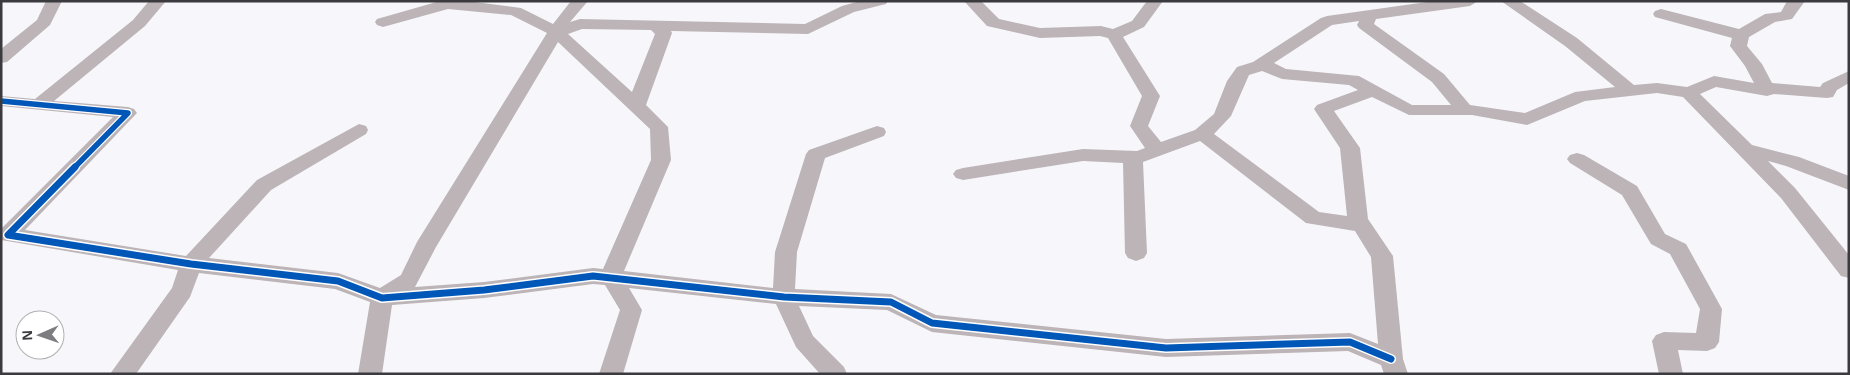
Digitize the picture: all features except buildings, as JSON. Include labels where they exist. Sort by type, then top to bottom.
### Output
[{"type":"street","points":[[1,58],[44,22],[54,1]]},
{"type":"street","points":[[38,105],[139,23],[158,1]]},
{"type":"street","points":[[370,374],[382,298],[410,280],[425,247],[564,19],[580,1]]},
{"type":"street","points":[[557,32],[580,24],[658,28],[808,29],[848,8],[880,1]]},
{"type":"street","points":[[972,1],[993,23],[1040,34],[1101,31],[1114,35],[1151,96],[1139,126],[1157,151]]},
{"type":"street","points":[[1114,35],[1138,24],[1156,1]]},
{"type":"street","points":[[963,174],[1083,155],[1133,157],[1157,151],[1202,134],[1222,116],[1236,81],[1243,72],[1262,64],[1327,21],[1470,1]]},
{"type":"street","points":[[1509,1],[1571,42],[1630,91]]},
{"type":"street","points":[[1766,88],[1753,64],[1738,46],[1741,35],[1772,17],[1786,16],[1794,2],[1797,1]]},
{"type":"street","points":[[383,22],[448,4],[515,11],[557,32],[659,127],[661,160],[610,278]]},
{"type":"street","points":[[1664,10],[1741,35]]},
{"type":"street","points":[[1370,16],[1365,25],[1438,78],[1466,110]]},
{"type":"street","points":[[636,106],[664,33],[658,28]]},
{"type":"street","points":[[1262,64],[1282,74],[1352,80],[1409,110],[1466,110],[1527,119],[1581,96],[1657,88],[1689,93],[1714,81],[1767,91],[1766,88]]},
{"type":"street","points":[[1766,88],[1827,92],[1829,87],[1849,76]]},
{"type":"street","points":[[1372,91],[1322,109],[1350,148],[1358,220],[1382,256],[1393,366]]},
{"type":"street","points":[[1689,93],[1742,149],[1788,193],[1849,270]]},
{"type":"street","points":[[1,101],[128,113],[8,235],[192,264],[338,281],[382,298],[484,290],[593,276],[784,297],[891,302],[932,323],[1166,348],[1350,342],[1393,366]]},
{"type":"street","points":[[122,374],[182,291],[192,264],[264,184],[359,130]]},
{"type":"street","points":[[836,374],[804,341],[784,297],[786,252],[816,154],[877,132]]},
{"type":"street","points":[[1202,134],[1313,218],[1361,225]]},
{"type":"street","points":[[1742,149],[1792,161],[1849,184]]},
{"type":"street","points":[[1133,157],[1136,252]]},
{"type":"street","points":[[1578,159],[1630,191],[1658,239],[1678,250],[1711,309],[1707,342],[1664,341],[1671,374]]},
{"type":"street","points":[[610,278],[631,310],[611,374]]},
{"type":"cycle path","points":[[1,101],[128,113],[8,235],[191,264],[338,281],[382,298],[484,290],[593,276],[784,297],[891,302],[932,323],[1166,348],[1350,342],[1391,359]]}]
